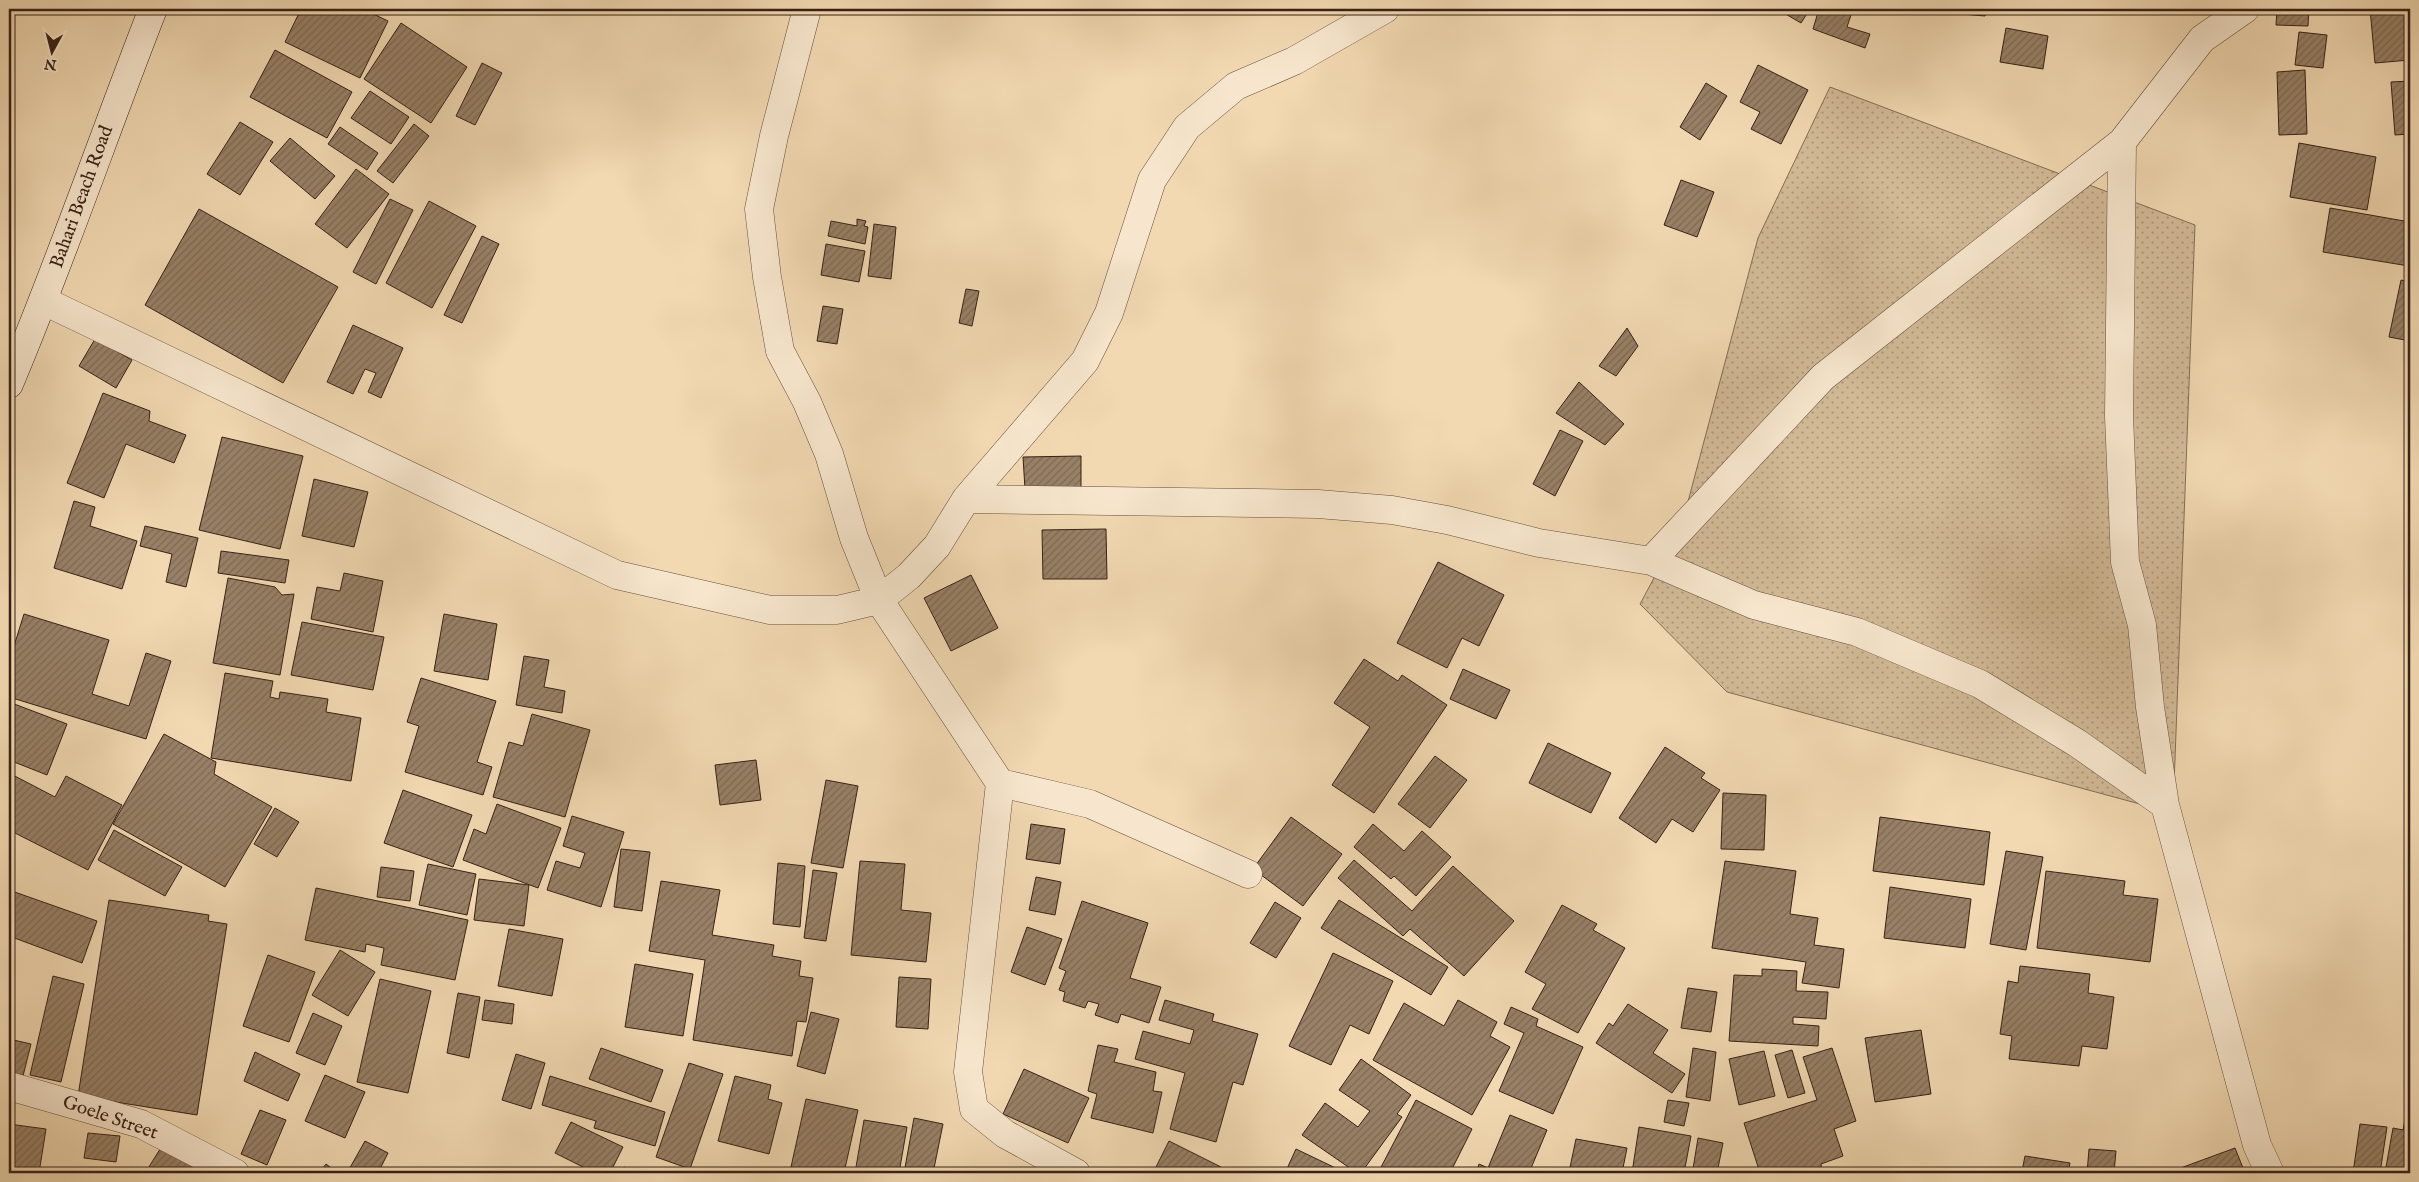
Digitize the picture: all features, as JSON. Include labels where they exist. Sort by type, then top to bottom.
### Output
[{"type":"street","name":"Bahari Beach Road","points":[[9,384],[44,301],[113,111],[153,9]]},
{"type":"street","points":[[806,9],[774,136],[759,209],[767,277],[780,350],[807,402],[828,454],[854,538],[879,600],[1000,783],[968,1072],[974,1109],[1004,1134],[1076,1173]]},
{"type":"street","points":[[44,301],[617,575],[770,610],[836,610],[879,600],[909,576],[937,546],[966,499],[1085,361],[1109,313],[1152,180],[1187,127],[1236,86],[1294,61],[1385,9]]},
{"type":"street","points":[[1651,561],[1823,377],[2122,142],[2202,39],[2245,9]]},
{"type":"street","points":[[2122,142],[2120,416],[2125,562],[2142,625],[2150,707],[2165,806],[2257,1145],[2270,1173]]},
{"type":"street","points":[[966,499],[1318,504],[1392,510],[1447,520],[1539,543],[1651,561],[1754,605],[1857,632],[1980,684],[2077,743],[2165,806]]},
{"type":"street","points":[[1000,783],[1090,804],[1248,874]]},
{"type":"street","name":"Goele Street","points":[[9,1086],[141,1124],[235,1173]]},
{"type":"shaded area","points":[[1830,87],[2195,225],[2173,813],[1727,692],[1640,604],[1681,528],[1758,238]]},
{"type":"building","points":[[301,9],[363,9],[388,21],[360,78],[285,42]]},
{"type":"building","points":[[1777,9],[1810,9],[1801,23]]},
{"type":"building","points":[[1819,9],[1853,9],[1847,27],[1870,34],[1865,48],[1813,29]]},
{"type":"building","points":[[1938,9],[1986,9],[1985,16],[1938,12]]},
{"type":"building","points":[[2277,9],[2309,9],[2308,26],[2276,25]]},
{"type":"building","points":[[2370,9],[2410,9],[2410,60],[2375,63]]},
{"type":"building","points":[[401,23],[467,67],[431,123],[364,79]]},
{"type":"building","points":[[2006,28],[2048,36],[2043,69],[2000,62]]},
{"type":"building","points":[[2299,32],[2327,35],[2323,68],[2295,65]]},
{"type":"building","points":[[275,50],[352,92],[327,138],[250,97]]},
{"type":"building","points":[[482,63],[502,73],[475,125],[456,116]]},
{"type":"building","points":[[1758,65],[1808,90],[1781,144],[1751,129],[1760,112],[1740,102]]},
{"type":"building","points":[[2305,70],[2307,134],[2279,135],[2277,72]]},
{"type":"building","points":[[2410,81],[2410,134],[2395,135],[2391,82]]},
{"type":"building","points":[[1706,83],[1727,96],[1700,140],[1680,127]]},
{"type":"building","points":[[370,91],[409,117],[391,144],[351,118]]},
{"type":"building","points":[[240,122],[273,142],[240,195],[207,174]]},
{"type":"building","points":[[414,124],[429,136],[393,183],[377,171]]},
{"type":"building","points":[[340,127],[378,153],[367,170],[328,144]]},
{"type":"building","points":[[290,138],[335,176],[315,199],[270,161]]},
{"type":"building","points":[[2299,143],[2376,157],[2367,210],[2290,197]]},
{"type":"building","points":[[356,169],[389,194],[347,248],[315,224]]},
{"type":"building","points":[[1681,180],[1714,192],[1697,237],[1664,225]]},
{"type":"building","points":[[390,199],[413,210],[376,284],[353,272]]},
{"type":"building","points":[[429,201],[476,226],[432,308],[386,283]]},
{"type":"building","points":[[2330,208],[2410,222],[2409,266],[2323,252]]},
{"type":"building","points":[[199,209],[338,287],[283,383],[145,305]]},
{"type":"building","points":[[857,219],[866,221],[864,226],[868,227],[865,244],[828,236],[831,221],[857,226]]},
{"type":"building","points":[[874,224],[896,227],[891,279],[868,276]]},
{"type":"building","points":[[482,236],[499,244],[462,323],[444,315]]},
{"type":"building","points":[[826,244],[865,251],[859,282],[821,275]]},
{"type":"building","points":[[2401,280],[2410,282],[2410,341],[2389,337]]},
{"type":"building","points":[[966,289],[979,291],[972,326],[959,323]]},
{"type":"building","points":[[823,306],[843,309],[837,344],[817,341]]},
{"type":"building","points":[[353,325],[403,348],[381,398],[368,392],[376,373],[365,369],[353,394],[327,382]]},
{"type":"building","points":[[1627,328],[1638,346],[1616,376],[1599,366]]},
{"type":"building","points":[[95,339],[132,360],[116,388],[79,366]]},
{"type":"building","points":[[1579,382],[1624,424],[1605,445],[1556,413]]},
{"type":"building","points":[[103,393],[150,411],[149,421],[186,435],[174,463],[126,444],[104,498],[67,483]]},
{"type":"building","points":[[1560,430],[1583,441],[1555,496],[1533,484]]},
{"type":"building","points":[[222,437],[303,456],[280,549],[199,530]]},
{"type":"building","points":[[1081,456],[1081,487],[1025,489],[1023,457]]},
{"type":"building","points":[[314,479],[368,492],[354,547],[302,536]]},
{"type":"building","points":[[74,501],[95,507],[90,526],[137,541],[122,589],[54,568]]},
{"type":"building","points":[[145,526],[198,538],[186,587],[166,582],[172,554],[140,546]]},
{"type":"building","points":[[1106,529],[1107,579],[1043,579],[1042,530]]},
{"type":"building","points":[[221,551],[289,560],[285,583],[218,573]]},
{"type":"building","points":[[1438,562],[1504,595],[1479,646],[1462,638],[1447,668],[1397,643]]},
{"type":"building","points":[[344,573],[383,581],[373,632],[311,619],[317,587],[340,591]]},
{"type":"building","points":[[971,575],[998,628],[951,651],[924,598]]},
{"type":"building","points":[[228,578],[275,587],[282,595],[294,594],[280,675],[213,663]]},
{"type":"building","points":[[24,614],[109,640],[92,694],[129,706],[146,653],[171,661],[146,739],[9,697],[9,662]]},
{"type":"building","points":[[444,614],[497,624],[488,680],[434,671]]},
{"type":"building","points":[[302,622],[384,637],[373,690],[291,675]]},
{"type":"building","points":[[524,656],[549,660],[544,687],[565,691],[562,713],[516,705]]},
{"type":"building","points":[[1364,659],[1398,681],[1402,675],[1447,705],[1374,813],[1332,785],[1370,727],[1334,703]]},
{"type":"building","points":[[1463,669],[1510,690],[1496,719],[1450,699]]},
{"type":"building","points":[[225,673],[273,681],[270,697],[279,699],[280,692],[328,699],[326,712],[361,718],[351,781],[211,758]]},
{"type":"building","points":[[421,678],[496,701],[477,762],[492,767],[483,795],[405,772],[419,726],[407,722]]},
{"type":"building","points":[[9,702],[67,724],[47,775],[9,760]]},
{"type":"building","points":[[532,714],[590,730],[565,817],[493,797],[509,742],[523,746]]},
{"type":"building","points":[[164,734],[216,762],[214,774],[272,807],[225,887],[113,824]]},
{"type":"building","points":[[1548,743],[1611,773],[1591,813],[1529,783]]},
{"type":"building","points":[[1665,747],[1705,773],[1701,778],[1720,790],[1693,832],[1672,819],[1656,843],[1619,818]]},
{"type":"building","points":[[1435,756],[1467,780],[1430,828],[1398,804]]},
{"type":"building","points":[[756,760],[761,800],[720,805],[715,765]]},
{"type":"building","points":[[9,773],[55,797],[66,776],[122,805],[88,870],[9,830]]},
{"type":"building","points":[[826,780],[858,786],[843,868],[811,863]]},
{"type":"building","points":[[403,790],[472,815],[453,867],[384,843]]},
{"type":"building","points":[[1723,793],[1766,795],[1764,850],[1721,849]]},
{"type":"building","points":[[497,804],[561,828],[538,888],[463,860],[474,829],[486,834]]},
{"type":"building","points":[[275,808],[299,822],[277,857],[254,844]]},
{"type":"building","points":[[572,816],[624,832],[601,907],[547,890],[556,861],[580,868],[585,853],[563,846]]},
{"type":"building","points":[[1291,817],[1342,854],[1303,906],[1253,869]]},
{"type":"building","points":[[1880,817],[1990,832],[1984,885],[1873,871]]},
{"type":"building","points":[[1031,824],[1065,829],[1060,864],[1026,859]]},
{"type":"building","points":[[1373,824],[1404,851],[1422,831],[1451,857],[1416,896],[1394,876],[1391,879],[1354,847]]},
{"type":"building","points":[[114,830],[182,867],[165,896],[98,860]]},
{"type":"building","points":[[621,849],[650,852],[642,911],[614,907]]},
{"type":"building","points":[[2006,851],[2043,857],[2026,950],[1990,944]]},
{"type":"building","points":[[1354,860],[1412,911],[1453,866],[1514,921],[1464,976],[1410,929],[1403,936],[1338,878]]},
{"type":"building","points":[[860,861],[905,864],[901,910],[931,913],[926,962],[851,955]]},
{"type":"building","points":[[1725,861],[1796,871],[1790,914],[1818,918],[1814,945],[1844,949],[1839,988],[1802,983],[1806,962],[1712,948]]},
{"type":"building","points":[[778,863],[805,866],[800,927],[773,924]]},
{"type":"building","points":[[428,864],[476,874],[467,915],[419,905]]},
{"type":"building","points":[[381,867],[414,871],[410,901],[377,897]]},
{"type":"building","points":[[813,870],[837,873],[826,941],[804,938]]},
{"type":"building","points":[[2046,871],[2125,881],[2123,895],[2158,899],[2150,962],[2037,948]]},
{"type":"building","points":[[1036,877],[1061,882],[1055,915],[1029,910]]},
{"type":"building","points":[[479,879],[529,885],[524,926],[474,920]]},
{"type":"building","points":[[661,881],[720,890],[712,935],[774,945],[772,956],[801,961],[799,976],[813,978],[806,1022],[797,1021],[792,1056],[693,1040],[705,960],[649,951]]},
{"type":"building","points":[[1890,887],[1971,899],[1965,948],[1884,938]]},
{"type":"building","points":[[316,888],[468,920],[455,980],[381,965],[384,948],[366,944],[365,952],[305,940]]},
{"type":"building","points":[[9,890],[97,921],[82,963],[9,936]]},
{"type":"building","points":[[109,900],[209,915],[208,921],[227,924],[197,1115],[78,1096]]},
{"type":"building","points":[[1339,900],[1448,967],[1431,995],[1321,928]]},
{"type":"building","points":[[1082,901],[1148,923],[1130,978],[1161,987],[1149,1023],[1121,1014],[1118,1023],[1095,1015],[1099,1004],[1088,1001],[1085,1008],[1063,1001],[1065,992],[1059,990],[1066,971],[1059,968]]},
{"type":"building","points":[[1275,902],[1301,918],[1276,958],[1250,943]]},
{"type":"building","points":[[1562,905],[1597,924],[1593,930],[1625,948],[1578,1033],[1532,1009],[1546,984],[1525,972]]},
{"type":"building","points":[[1027,927],[1062,939],[1045,985],[1011,972]]},
{"type":"building","points":[[509,929],[563,939],[552,996],[498,986]]},
{"type":"building","points":[[340,950],[375,972],[348,1016],[312,995]]},
{"type":"building","points":[[1333,953],[1393,981],[1369,1034],[1350,1025],[1331,1065],[1289,1046]]},
{"type":"building","points":[[268,955],[315,972],[289,1042],[243,1026]]},
{"type":"building","points":[[635,964],[693,974],[683,1036],[625,1027]]},
{"type":"building","points":[[2020,966],[2090,974],[2088,993],[2114,997],[2107,1049],[2082,1046],[2079,1066],[2009,1059],[2012,1036],[2000,1034],[2008,981],[2018,983]]},
{"type":"building","points":[[1762,969],[1797,971],[1796,991],[1828,992],[1826,1019],[1793,1017],[1793,1024],[1819,1026],[1818,1046],[1729,1041],[1734,975],[1762,976]]},
{"type":"building","points":[[53,976],[84,984],[61,1082],[30,1075]]},
{"type":"building","points":[[899,977],[931,979],[928,1029],[896,1027]]},
{"type":"building","points":[[380,979],[431,991],[408,1093],[357,1082]]},
{"type":"building","points":[[1688,988],[1717,992],[1711,1032],[1681,1028]]},
{"type":"building","points":[[458,993],[480,997],[469,1058],[447,1053]]},
{"type":"building","points":[[485,1000],[514,1004],[512,1024],[482,1020]]},
{"type":"building","points":[[1165,1000],[1214,1014],[1212,1021],[1258,1034],[1243,1085],[1233,1082],[1216,1142],[1170,1129],[1185,1073],[1135,1059],[1143,1031],[1190,1044],[1194,1030],[1159,1020]]},
{"type":"building","points":[[1458,1000],[1497,1022],[1490,1036],[1510,1047],[1472,1115],[1373,1060],[1404,1003],[1444,1026]]},
{"type":"building","points":[[1628,1004],[1668,1030],[1653,1053],[1685,1074],[1672,1093],[1596,1043],[1609,1023],[1613,1026]]},
{"type":"building","points":[[1511,1007],[1538,1019],[1536,1026],[1583,1047],[1553,1114],[1499,1091],[1524,1033],[1504,1024]]},
{"type":"building","points":[[811,1012],[839,1019],[825,1074],[797,1066]]},
{"type":"building","points":[[313,1013],[342,1026],[325,1065],[296,1053]]},
{"type":"building","points":[[1921,1030],[1931,1094],[1875,1102],[1865,1038]]},
{"type":"building","points":[[9,1039],[31,1044],[23,1076],[9,1072]]},
{"type":"building","points":[[1098,1045],[1118,1049],[1114,1062],[1156,1072],[1153,1091],[1162,1092],[1153,1133],[1091,1118],[1097,1094],[1088,1091]]},
{"type":"building","points":[[601,1048],[663,1070],[651,1102],[589,1079]]},
{"type":"building","points":[[1693,1048],[1716,1052],[1710,1101],[1686,1097]]},
{"type":"building","points":[[1832,1048],[1856,1121],[1834,1129],[1843,1156],[1821,1164],[1822,1173],[1760,1173],[1744,1123],[1817,1100],[1803,1057]]},
{"type":"building","points":[[1792,1050],[1805,1093],[1788,1098],[1775,1055]]},
{"type":"building","points":[[1764,1051],[1775,1096],[1739,1105],[1729,1059]]},
{"type":"building","points":[[255,1052],[300,1074],[288,1101],[244,1081]]},
{"type":"building","points":[[516,1054],[545,1063],[531,1109],[502,1100]]},
{"type":"building","points":[[1361,1059],[1411,1095],[1397,1114],[1402,1117],[1361,1173],[1357,1173],[1302,1135],[1325,1103],[1358,1127],[1370,1111],[1339,1090]]},
{"type":"building","points":[[689,1063],[723,1074],[690,1169],[656,1157]]},
{"type":"building","points":[[1024,1069],[1089,1098],[1068,1143],[1003,1114]]},
{"type":"building","points":[[325,1075],[365,1092],[345,1138],[305,1121]]},
{"type":"building","points":[[550,1076],[665,1112],[655,1146],[594,1128],[596,1121],[542,1105]]},
{"type":"building","points":[[735,1076],[771,1085],[768,1099],[782,1103],[769,1154],[718,1141]]},
{"type":"building","points":[[806,1099],[858,1110],[844,1173],[820,1173],[791,1167]]},
{"type":"building","points":[[2409,1099],[2410,1173],[2385,1173],[2393,1128],[2403,1130]]},
{"type":"building","points":[[1416,1100],[1472,1129],[1450,1173],[1378,1173]]},
{"type":"building","points":[[1668,1100],[1689,1103],[1684,1126],[1664,1122]]},
{"type":"building","points":[[260,1110],[286,1120],[267,1165],[241,1154]]},
{"type":"building","points":[[1510,1115],[1547,1130],[1529,1173],[1476,1173],[1479,1164],[1488,1168]]},
{"type":"building","points":[[914,1118],[943,1124],[933,1173],[904,1173]]},
{"type":"building","points":[[864,1120],[907,1127],[899,1173],[855,1173]]},
{"type":"building","points":[[571,1122],[623,1147],[610,1173],[595,1173],[555,1153]]},
{"type":"building","points":[[9,1124],[46,1129],[39,1173],[9,1173]]},
{"type":"building","points":[[2360,1124],[2387,1127],[2380,1173],[2353,1173]]},
{"type":"building","points":[[1639,1127],[1691,1136],[1684,1173],[1632,1173]]},
{"type":"building","points":[[88,1133],[120,1136],[116,1162],[84,1158]]},
{"type":"building","points":[[1698,1138],[1723,1143],[1717,1173],[1693,1169]]},
{"type":"building","points":[[1576,1139],[1627,1148],[1622,1173],[1564,1173],[1566,1170],[1569,1172]]},
{"type":"building","points":[[365,1141],[388,1153],[378,1173],[347,1173]]},
{"type":"building","points":[[1169,1141],[1221,1167],[1218,1173],[1153,1173]]},
{"type":"building","points":[[162,1146],[210,1173],[153,1173],[147,1170]]},
{"type":"building","points":[[2235,1148],[2245,1173],[2167,1173]]},
{"type":"building","points":[[1296,1149],[1346,1173],[1285,1173]]},
{"type":"building","points":[[2089,1149],[2116,1151],[2114,1173],[2087,1173]]},
{"type":"building","points":[[2025,1156],[2070,1163],[2068,1173],[2003,1173],[2004,1168],[2022,1171]]},
{"type":"building","points":[[326,1164],[338,1173],[319,1173]]},
{"type":"building","points":[[624,1167],[637,1173],[621,1173]]},
{"type":"building","points":[[727,1170],[779,1173],[727,1173]]}]
